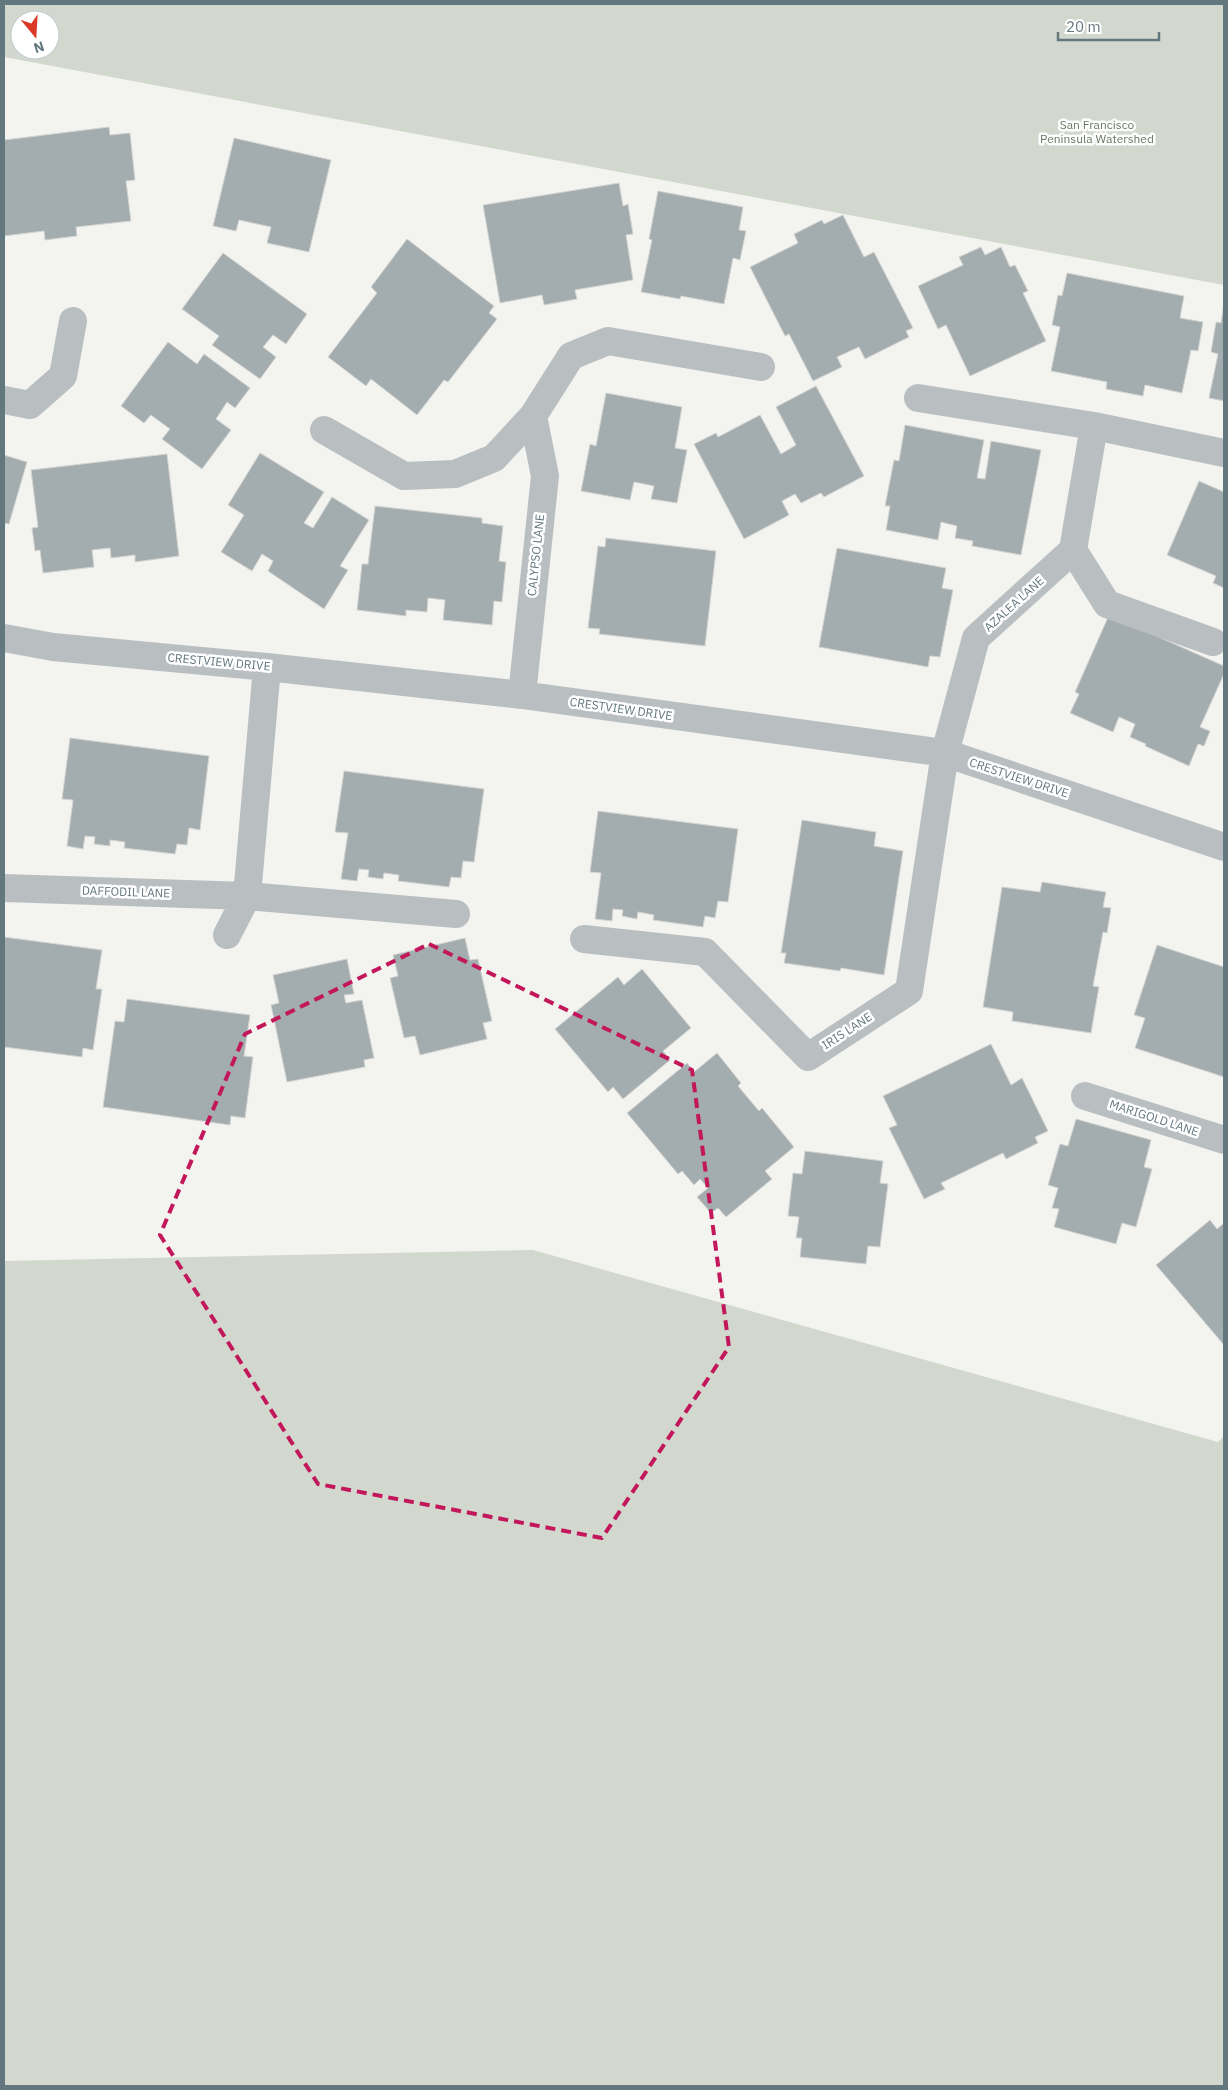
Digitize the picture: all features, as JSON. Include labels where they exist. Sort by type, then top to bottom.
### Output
[{"type":"street","points":[[4,400],[30,405],[63,376],[73,321]]},
{"type":"street","points":[[324,430],[404,476],[455,474],[494,458],[533,416],[571,356],[608,340],[761,367]]},
{"type":"street","points":[[918,398],[1094,426],[1224,453]]},
{"type":"street","name":"CALYPSO LANE","points":[[522,695],[544,476],[533,416]]},
{"type":"street","points":[[1094,426],[1074,550],[1108,604],[1213,642]]},
{"type":"street","name":"AZALEA LANE","points":[[945,754],[976,638],[1074,550]]},
{"type":"street","name":"CRESTVIEW DRIVE","points":[[4,638],[54,647],[267,667],[522,695],[945,754],[1224,847]]},
{"type":"street","points":[[227,935],[247,896],[267,667]]},
{"type":"street","name":"IRIS LANE","points":[[584,939],[705,952],[808,1056],[909,991],[945,754]]},
{"type":"street","name":"DAFFODIL LANE","points":[[4,888],[247,896],[456,914]]},
{"type":"street","name":"MARIGOLD LANE","points":[[1085,1096],[1224,1140]]},
{"type":"highlighted area","points":[[429,944],[692,1070],[729,1347],[602,1538],[318,1484],[160,1235],[245,1034]]},
{"type":"green space","name":"San Francisco Peninsula Watershed","points":[[4,4],[1224,4],[1224,285],[20,60],[60,60],[60,10],[10,10],[10,58],[4,57]]},
{"type":"green space","points":[[533,1250],[1218,1442],[1224,1436],[1224,2086],[4,2086],[4,1261]]},
{"type":"building","points":[[109,127],[110,135],[130,133],[135,180],[126,181],[131,221],[76,227],[77,236],[45,240],[44,231],[4,236],[4,140]]},
{"type":"building","points":[[234,138],[331,160],[309,252],[267,243],[271,227],[239,220],[236,231],[213,226]]},
{"type":"building","points":[[619,183],[623,206],[628,204],[633,234],[626,235],[633,280],[575,290],[577,299],[544,305],[542,295],[500,303],[483,205]]},
{"type":"building","points":[[658,191],[743,207],[739,230],[746,231],[740,260],[733,258],[724,304],[681,296],[680,299],[641,292],[652,240],[649,239]]},
{"type":"building","points":[[843,215],[864,257],[874,252],[913,328],[906,331],[909,337],[865,359],[859,347],[837,357],[842,367],[813,381],[789,334],[785,336],[750,267],[798,243],[794,234],[822,220],[824,224]]},
{"type":"building","points":[[407,239],[494,306],[489,313],[497,319],[448,382],[444,380],[417,415],[371,379],[366,386],[328,357],[377,293],[371,287]]},
{"type":"building","points":[[981,247],[985,255],[1001,247],[1010,267],[1015,265],[1028,291],[1023,293],[1046,341],[970,376],[946,325],[938,329],[918,286],[963,265],[959,257]]},
{"type":"building","points":[[223,253],[307,314],[286,344],[273,335],[263,347],[276,357],[260,379],[212,345],[219,336],[182,309]]},
{"type":"building","points":[[1067,273],[1184,296],[1180,318],[1203,322],[1198,351],[1191,350],[1182,393],[1145,385],[1143,396],[1106,389],[1107,382],[1051,371],[1060,327],[1052,325],[1058,295],[1062,296]]},
{"type":"building","points":[[1224,302],[1224,401],[1209,398],[1218,354],[1211,352],[1216,322],[1221,323]]},
{"type":"building","points":[[168,342],[197,364],[204,354],[250,388],[235,408],[227,402],[216,419],[231,430],[202,469],[162,439],[170,429],[151,415],[144,423],[121,406]]},
{"type":"building","points":[[816,386],[864,476],[824,497],[821,493],[801,503],[795,494],[782,501],[789,515],[744,539],[694,444],[716,433],[718,437],[760,415],[781,454],[796,445],[776,407]]},
{"type":"building","points":[[606,393],[682,407],[675,448],[687,450],[677,503],[651,499],[654,486],[634,482],[630,500],[581,491],[590,444],[596,446]]},
{"type":"building","points":[[905,425],[984,440],[977,478],[985,479],[991,441],[1041,450],[1021,555],[972,546],[973,541],[955,538],[957,526],[941,522],[938,540],[886,530],[890,506],[885,506],[894,460],[899,461]]},
{"type":"building","points":[[260,453],[324,492],[304,523],[313,528],[332,497],[369,520],[340,566],[348,570],[324,609],[268,571],[273,561],[262,554],[252,571],[221,552],[244,515],[228,505]]},
{"type":"building","points":[[167,454],[179,556],[135,562],[135,555],[111,558],[110,548],[92,550],[94,567],[43,573],[40,550],[35,551],[32,528],[38,527],[31,470]]},
{"type":"building","points":[[4,455],[27,462],[9,524],[4,523]]},
{"type":"building","points":[[1199,481],[1224,492],[1224,588],[1213,583],[1216,576],[1167,555]]},
{"type":"building","points":[[375,506],[482,518],[482,523],[503,526],[499,561],[506,562],[502,602],[494,601],[492,625],[443,620],[445,600],[428,598],[427,612],[406,610],[406,616],[357,610],[362,564],[368,564]]},
{"type":"building","points":[[606,538],[716,551],[705,646],[599,634],[600,629],[588,628],[598,546],[605,547]]},
{"type":"building","points":[[837,548],[946,568],[942,588],[953,590],[940,657],[930,656],[928,667],[819,647]]},
{"type":"building","points":[[1109,615],[1224,666],[1224,674],[1200,727],[1210,731],[1204,746],[1198,744],[1189,766],[1130,737],[1135,724],[1119,717],[1113,732],[1070,713],[1079,694],[1075,692]]},
{"type":"building","points":[[70,738],[209,756],[200,830],[189,828],[187,845],[177,844],[175,854],[124,848],[125,842],[110,840],[110,846],[94,844],[95,837],[85,836],[83,849],[67,846],[73,800],[62,799]]},
{"type":"building","points":[[344,771],[484,789],[474,862],[463,861],[461,878],[451,877],[449,887],[398,881],[399,875],[384,873],[383,879],[368,877],[369,870],[359,869],[357,881],[341,879],[348,833],[335,832]]},
{"type":"building","points":[[598,811],[738,829],[728,902],[718,901],[715,918],[705,916],[703,927],[653,920],[654,915],[638,912],[637,919],[622,916],[623,910],[613,909],[612,921],[595,919],[601,873],[590,872]]},
{"type":"building","points":[[802,820],[876,832],[874,846],[903,851],[884,975],[841,968],[840,971],[784,963],[786,953],[781,953]]},
{"type":"building","points":[[1042,882],[1106,892],[1103,907],[1111,908],[1107,933],[1103,932],[1093,986],[1099,987],[1091,1033],[1012,1021],[1013,1012],[983,1007],[1002,887],[1040,892]]},
{"type":"building","points":[[4,937],[102,950],[96,989],[102,989],[93,1050],[83,1048],[82,1057],[4,1047]]},
{"type":"building","points":[[465,938],[470,960],[478,959],[492,1021],[483,1023],[487,1039],[420,1055],[415,1036],[404,1038],[390,978],[398,976],[393,955]]},
{"type":"building","points":[[1157,945],[1224,967],[1224,1077],[1135,1048],[1145,1018],[1134,1015]]},
{"type":"building","points":[[347,959],[354,994],[344,995],[346,1003],[362,1000],[374,1058],[364,1060],[365,1067],[287,1082],[271,1005],[279,1003],[273,975]]},
{"type":"building","points":[[642,969],[691,1028],[663,1051],[670,1060],[623,1099],[613,1087],[608,1092],[555,1029],[618,977],[624,985]]},
{"type":"building","points":[[127,999],[250,1015],[244,1056],[253,1057],[245,1118],[231,1116],[230,1125],[103,1107],[115,1021],[124,1022]]},
{"type":"building","points":[[991,1044],[1011,1085],[1022,1078],[1048,1131],[1035,1137],[1038,1143],[1006,1159],[1003,1153],[941,1183],[945,1189],[924,1199],[889,1128],[897,1125],[883,1096]]},
{"type":"building","points":[[717,1053],[741,1083],[738,1086],[759,1111],[762,1108],[794,1147],[765,1171],[772,1179],[726,1217],[718,1208],[711,1213],[697,1197],[708,1188],[700,1179],[694,1185],[682,1171],[678,1174],[627,1113],[687,1063],[694,1072]]},
{"type":"building","points":[[1076,1119],[1151,1140],[1144,1167],[1152,1169],[1136,1227],[1122,1223],[1116,1244],[1054,1227],[1059,1209],[1052,1208],[1058,1188],[1048,1185],[1060,1144],[1068,1146]]},
{"type":"building","points":[[805,1151],[883,1161],[880,1183],[888,1184],[880,1247],[868,1246],[866,1264],[800,1257],[802,1238],[796,1238],[799,1217],[788,1216],[793,1173],[802,1174]]},
{"type":"building","points":[[1210,1220],[1217,1229],[1224,1223],[1224,1345],[1156,1265]]}]
